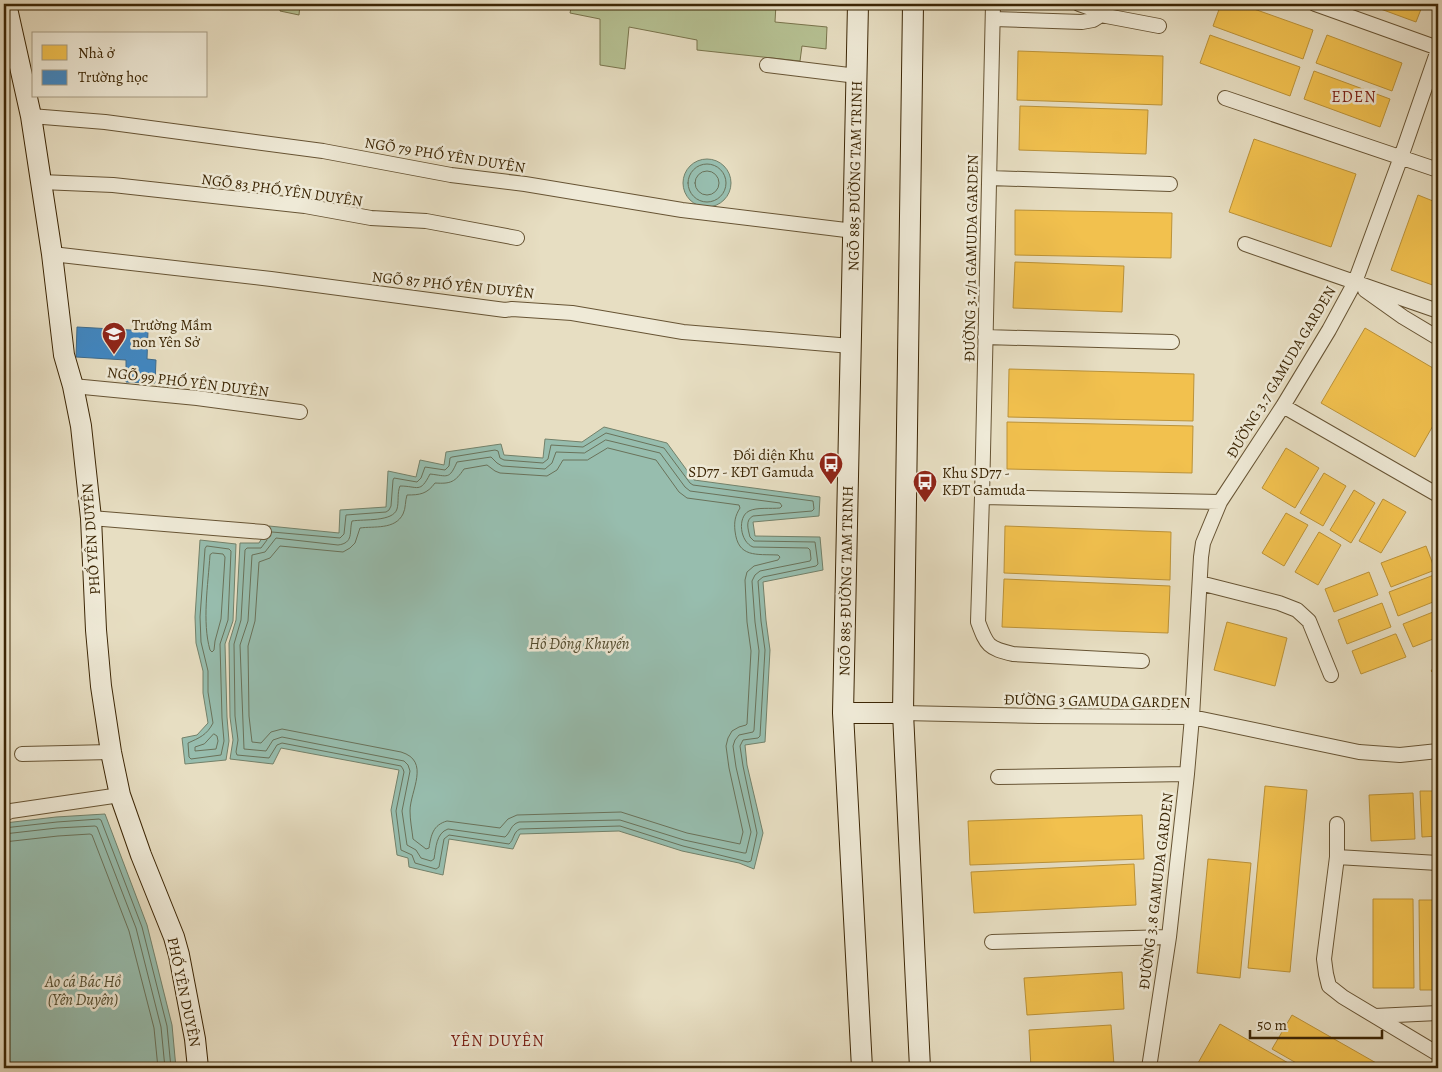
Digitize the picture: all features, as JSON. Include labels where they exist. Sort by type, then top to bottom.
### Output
[{"type":"street","name":"PHỐ YÊN DUYÊN","points":[[6,4],[31,116],[52,254],[64,355],[81,426],[91,518],[96,630],[101,686],[111,752],[120,795],[141,855],[174,937],[179,955],[195,1039],[198,1068]]},
{"type":"street","name":"NGÕ 885 ĐƯỜNG TAM TRINH","points":[[858,4],[843,713],[862,1068]]},
{"type":"street","points":[[913,4],[903,713],[920,1068]]},
{"type":"street","name":"ĐƯỜNG 3.7/1 GAMUDA GARDEN","points":[[993,4],[978,622],[984,637],[993,649],[1013,654],[1142,661]]},
{"type":"street","points":[[1079,4],[1101,15],[1159,26]]},
{"type":"street","points":[[1315,4],[1438,49]]},
{"type":"street","points":[[993,19],[1082,22],[1093,20],[1101,15]]},
{"type":"street","name":"ĐƯỜNG 3.7 GAMUDA GARDEN","points":[[1192,717],[1203,543],[1220,502],[1283,406],[1329,330],[1355,282],[1401,158],[1438,49]]},
{"type":"street","points":[[767,65],[857,76]]},
{"type":"street","points":[[1225,98],[1438,170]]},
{"type":"street","name":"NGÕ 79 PHỐ YÊN DUYÊN","points":[[31,116],[105,122],[314,150],[451,174],[514,182],[682,210],[854,231]]},
{"type":"street","points":[[990,178],[1170,184]]},
{"type":"street","name":"NGÕ 83 PHỐ YÊN DUYÊN","points":[[41,182],[113,185],[295,205],[371,218],[426,221],[517,238]]},
{"type":"street","points":[[1245,244],[1438,311]]},
{"type":"street","name":"NGÕ 87 PHỐ YÊN DUYÊN","points":[[52,254],[271,279],[505,310],[572,313],[683,332],[851,346]]},
{"type":"street","points":[[1355,282],[1403,317],[1438,338]]},
{"type":"street","points":[[985,337],[1172,342]]},
{"type":"street","name":"NGÕ 99 PHỐ YÊN DUYÊN","points":[[72,386],[197,398],[300,412]]},
{"type":"street","points":[[1283,406],[1438,495]]},
{"type":"street","points":[[982,498],[1220,502]]},
{"type":"street","points":[[91,518],[264,532]]},
{"type":"street","points":[[1200,583],[1279,603],[1297,610],[1309,621],[1331,675]]},
{"type":"street","points":[[843,713],[903,713]]},
{"type":"street","name":"ĐƯỜNG 3 GAMUDA GARDEN","points":[[903,713],[1192,717],[1360,752],[1400,755],[1438,751]]},
{"type":"street","name":"ĐƯỜNG 3.8 GAMUDA GARDEN","points":[[1149,1068],[1169,937],[1192,717]]},
{"type":"street","points":[[22,754],[111,752]]},
{"type":"street","points":[[998,777],[1187,774]]},
{"type":"street","points":[[4,814],[11,811],[120,795]]},
{"type":"street","points":[[1337,824],[1337,857],[1324,958],[1329,986],[1343,997],[1438,1054]]},
{"type":"street","points":[[1337,857],[1438,863]]},
{"type":"street","points":[[992,942],[1169,937]]},
{"type":"street","points":[[1374,1016],[1438,1013]]},
{"type":"shaded area","points":[[280,4],[300,4],[299,15],[280,11]]},
{"type":"shaded area","points":[[572,4],[776,4],[775,22],[827,27],[826,49],[802,46],[800,61],[697,50],[697,40],[629,27],[625,69],[600,65],[600,19],[570,13]]},
{"type":"water","points":[[707,159],[716,161],[724,166],[729,174],[731,183],[729,192],[724,200],[716,205],[707,207],[698,205],[690,200],[685,192],[683,183],[685,174],[690,166],[698,161]]},
{"type":"water","name":"Hồ Đồng Khuyến","points":[[604,427],[667,443],[694,480],[820,497],[819,516],[753,522],[755,536],[820,537],[823,570],[763,582],[770,650],[765,742],[745,745],[747,765],[763,833],[754,869],[739,863],[682,851],[619,831],[520,834],[513,849],[449,839],[443,875],[409,867],[408,858],[397,855],[391,810],[399,770],[281,748],[273,764],[230,759],[233,740],[230,717],[229,643],[236,620],[240,543],[259,543],[269,526],[339,533],[340,510],[386,507],[388,471],[416,477],[420,460],[444,465],[446,452],[501,444],[504,455],[543,458],[545,439],[582,442]]},
{"type":"water","points":[[200,540],[236,544],[233,621],[225,644],[229,741],[226,760],[185,764],[182,738],[197,735],[208,723],[203,693],[203,671],[196,643],[195,617]]},
{"type":"water","name":"Ao cá Bác Hồ (Yên Duyên)","points":[[105,814],[147,925],[172,1025],[176,1068],[4,1068],[5,823]]},
{"type":"building: Nhà ở","points":[[1221,4],[1240,4],[1313,30],[1303,59],[1213,26]]},
{"type":"building: Nhà ở","points":[[1367,4],[1423,4],[1416,22]]},
{"type":"building: Nhà ở","points":[[1210,35],[1300,67],[1290,96],[1200,63]]},
{"type":"building: Nhà ở","points":[[1327,35],[1402,63],[1392,91],[1316,63]]},
{"type":"building: Nhà ở","points":[[1018,51],[1163,56],[1162,105],[1017,100]]},
{"type":"building: Nhà ở","points":[[1314,71],[1390,99],[1380,127],[1304,99]]},
{"type":"building: Nhà ở","points":[[1020,106],[1148,110],[1146,154],[1019,150]]},
{"type":"building: Nhà ở","points":[[1438,127],[1438,145],[1432,143]]},
{"type":"building: Nhà ở","points":[[1254,139],[1356,174],[1331,247],[1229,212]]},
{"type":"building: Nhà ở","points":[[1418,195],[1438,203],[1438,287],[1391,270]]},
{"type":"building: Nhà ở","points":[[1015,210],[1172,213],[1171,258],[1015,255]]},
{"type":"building: Nhà ở","points":[[1015,262],[1124,266],[1122,312],[1013,308]]},
{"type":"building: Nhà ở","points":[[1365,328],[1438,371],[1438,417],[1415,457],[1321,403]]},
{"type":"building: Nhà ở","points":[[1009,369],[1194,374],[1193,421],[1008,417]]},
{"type":"building: Nhà ở","points":[[1007,422],[1193,426],[1192,473],[1007,469]]},
{"type":"building: Nhà ở","points":[[1286,448],[1319,468],[1295,508],[1262,488]]},
{"type":"building: Nhà ở","points":[[1324,473],[1346,486],[1323,526],[1300,513]]},
{"type":"building: Nhà ở","points":[[1354,490],[1375,503],[1351,543],[1330,530]]},
{"type":"building: Nhà ở","points":[[1383,499],[1406,512],[1381,553],[1359,541]]},
{"type":"building: Nhà ở","points":[[1286,513],[1308,525],[1284,566],[1262,553]]},
{"type":"building: Nhà ở","points":[[1005,526],[1171,532],[1170,580],[1004,573]]},
{"type":"building: Nhà ở","points":[[1319,532],[1341,545],[1318,585],[1295,572]]},
{"type":"building: Nhà ở","points":[[1426,546],[1435,570],[1391,587],[1381,563]]},
{"type":"building: Nhà ở","points":[[1369,572],[1378,595],[1334,612],[1325,589]]},
{"type":"building: Nhà ở","points":[[1434,575],[1438,587],[1438,600],[1398,616],[1389,592]]},
{"type":"building: Nhà ở","points":[[1004,579],[1170,586],[1168,633],[1002,627]]},
{"type":"building: Nhà ở","points":[[1382,603],[1391,627],[1347,644],[1338,620]]},
{"type":"building: Nhà ở","points":[[1438,610],[1438,637],[1413,647],[1403,624]]},
{"type":"building: Nhà ở","points":[[1227,622],[1287,638],[1275,686],[1214,670]]},
{"type":"building: Nhà ở","points":[[1396,634],[1406,657],[1361,674],[1352,651]]},
{"type":"building: Nhà ở","points":[[1438,662],[1438,678],[1431,671]]},
{"type":"building: Nhà ở","points":[[1265,786],[1307,790],[1290,972],[1248,968]]},
{"type":"building: Nhà ở","points":[[1420,791],[1438,791],[1438,836],[1422,837]]},
{"type":"building: Nhà ở","points":[[1413,793],[1415,839],[1371,841],[1369,795]]},
{"type":"building: Nhà ở","points":[[1142,815],[1144,859],[970,865],[968,821]]},
{"type":"building: Nhà ở","points":[[1208,859],[1251,863],[1240,978],[1197,973]]},
{"type":"building: Nhà ở","points":[[1134,864],[1136,905],[974,913],[971,872]]},
{"type":"building: Nhà ở","points":[[1373,899],[1413,899],[1414,988],[1373,988]]},
{"type":"building: Nhà ở","points":[[1419,900],[1438,900],[1438,990],[1420,990]]},
{"type":"building: Nhà ở","points":[[1122,972],[1124,1009],[1027,1015],[1024,978]]},
{"type":"building: Nhà ở","points":[[1292,1015],[1385,1068],[1305,1068],[1272,1049]]},
{"type":"building: Nhà ở","points":[[1220,1024],[1297,1068],[1207,1068],[1198,1063]]},
{"type":"building: Nhà ở","points":[[1111,1025],[1114,1065],[1031,1068],[1029,1030]]},
{"type":"building: Trường học","name":"Trường Mầm non Yên Sở","points":[[77,327],[148,331],[147,359],[156,360],[155,383],[126,382],[126,360],[76,357]]},
{"type":"place","name":"Trường Mầm non Yên Sở","points":[[114,355]]},
{"type":"place","name":"Đối diện Khu SD77 - KĐT Gamuda","points":[[831,485]]},
{"type":"place","name":"Khu SD77 - KĐT Gamuda","points":[[925,503]]},
{"type":"district","name":"EDEN","points":[[1354,96]]},
{"type":"district","name":"YÊN DUYÊN","points":[[498,1040]]}]
